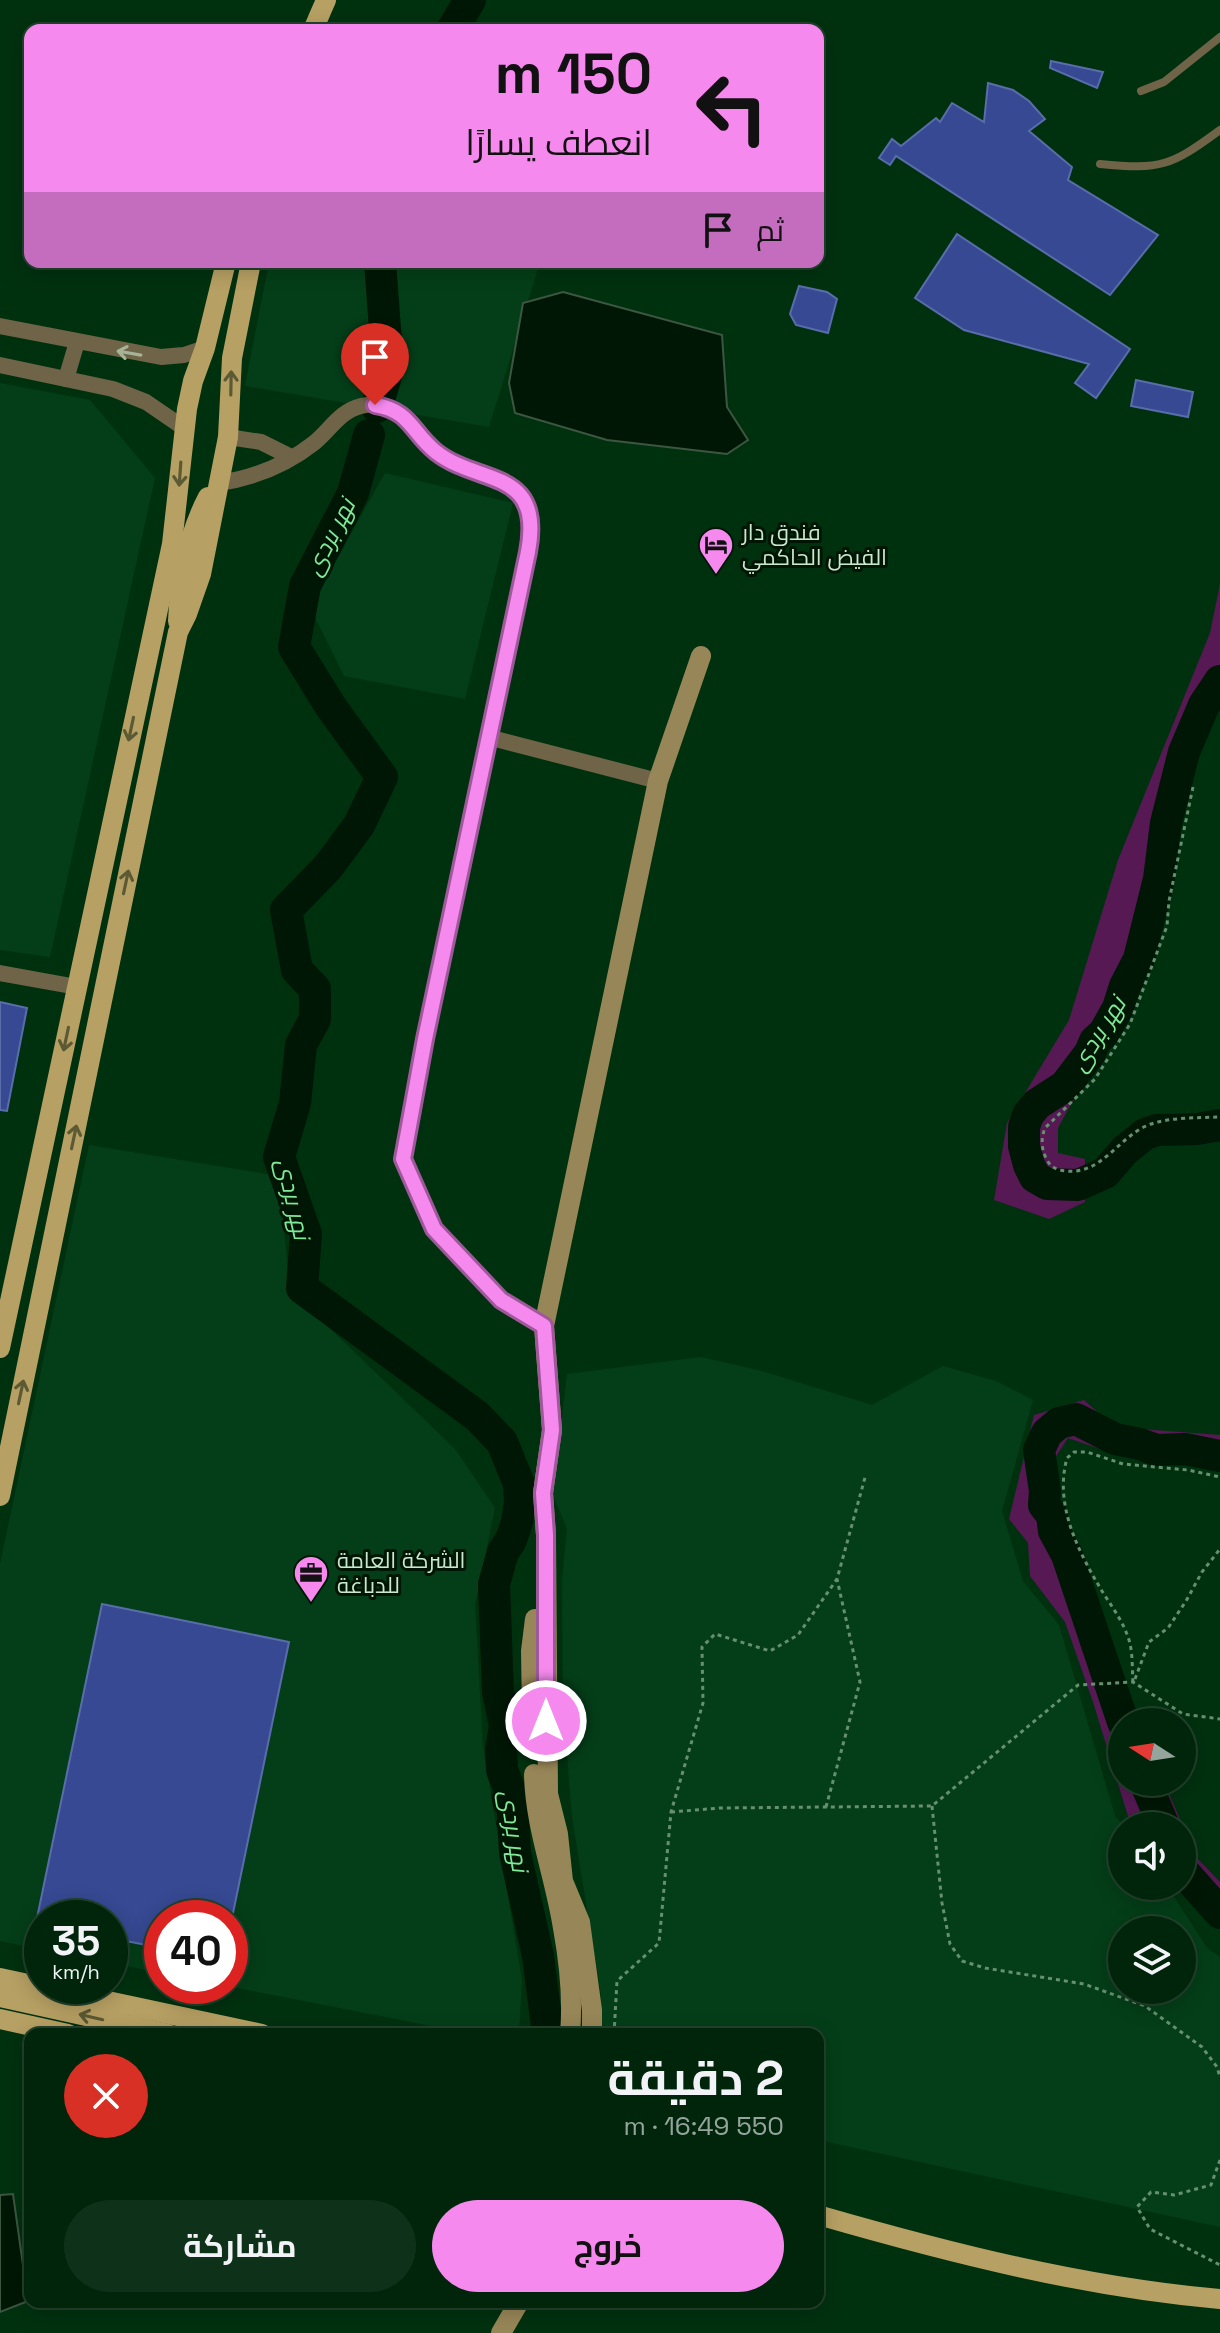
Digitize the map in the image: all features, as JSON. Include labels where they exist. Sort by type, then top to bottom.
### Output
[{"type":"main road","points":[[316,24],[326,0]]},
{"type":"main road","points":[[0,1348],[172,544],[184,428],[193,381],[205,348],[225,268]]},
{"type":"main road","points":[[0,1496],[178,632],[201,574],[228,437],[232,358],[250,268]]},
{"type":"main road","points":[[0,1978],[234,2028]]},
{"type":"main road","points":[[0,1997],[141,2028]]},
{"type":"main road","points":[[0,2019],[41,2028]]},
{"type":"main road","points":[[824,2217],[1001,2263],[1112,2286],[1220,2299]]},
{"type":"street","points":[[0,326],[161,357],[184,355],[205,348]]},
{"type":"street","points":[[66,379],[77,342]]},
{"type":"street","points":[[0,365],[113,389],[146,402],[184,428]]},
{"type":"street","points":[[219,483],[254,476],[311,446],[349,410],[375,405],[400,412],[444,457],[496,477],[519,495],[527,508],[530,537],[403,1159],[434,1229],[501,1300],[544,1326]]},
{"type":"street","points":[[228,437],[261,442],[291,457]]},
{"type":"street","points":[[592,2028],[580,1922],[563,1881],[558,1834],[548,1794],[543,1493],[552,1430],[544,1326],[658,781],[701,656]]},
{"type":"street","points":[[488,737],[658,781]]},
{"type":"street","points":[[0,973],[77,987]]},
{"type":"street","points":[[546,1535],[531,1651],[535,1802],[564,1929],[570,2028]]},
{"type":"street","points":[[501,2333],[516,2308]]},
{"type":"lane","points":[[1141,91],[1164,82],[1220,37]]},
{"type":"lane","points":[[1100,164],[1133,168],[1163,166],[1194,150],[1220,130]]},
{"type":"path","points":[[1193,787],[1169,901],[1167,926],[1151,974],[1130,1024],[1095,1079],[1045,1128],[1043,1151],[1053,1168],[1077,1172],[1092,1168],[1150,1124],[1220,1117]]},
{"type":"path","points":[[1133,1682],[1130,1642],[1119,1615],[1079,1547],[1065,1514],[1061,1487],[1067,1458],[1074,1452],[1087,1452],[1123,1464],[1188,1470],[1220,1477]]},
{"type":"path","points":[[614,2028],[617,1981],[659,1943],[671,1812],[703,1703],[702,1647],[715,1634],[770,1651],[798,1635],[837,1579],[866,1474]]},
{"type":"path","points":[[1133,1682],[1149,1642],[1168,1628],[1220,1549]]},
{"type":"path","points":[[826,1807],[860,1682],[837,1579]]},
{"type":"path","points":[[671,1812],[932,1806],[1078,1685],[1133,1682],[1183,1714],[1220,1719]]},
{"type":"path","points":[[932,1806],[944,1917],[950,1944],[962,1961],[985,1968],[1084,1984],[1145,2006],[1202,2047],[1217,2067],[1220,2077]]},
{"type":"path","points":[[1220,2160],[1211,2185],[1174,2195],[1151,2192],[1137,2207],[1150,2229],[1220,2265]]},
{"type":"shaded area","points":[[268,268],[538,268],[489,427],[245,386]]},
{"type":"shaded area","points":[[563,292],[722,335],[727,407],[748,440],[727,454],[607,440],[515,413],[509,383],[523,303]]},
{"type":"shaded area","points":[[0,383],[90,400],[155,478],[50,957],[0,950]]},
{"type":"shaded area","points":[[385,473],[513,503],[465,699],[344,676],[310,607]]},
{"type":"shaded area","points":[[1220,584],[1220,696],[1190,759],[1152,936],[1088,1073],[1058,1128],[1058,1153],[1085,1159],[1085,1202],[1049,1219],[994,1200],[1007,1123],[1069,1020],[1118,860],[1210,633]]},
{"type":"shaded area","points":[[89,1145],[279,1176],[290,1290],[455,1449],[495,1508],[475,1605],[483,1747],[522,1980],[519,2028],[441,2028],[248,1990],[248,1900],[144,1900],[144,1970],[128,1966],[128,1900],[24,1900],[24,1946],[0,1941],[0,1564]]},
{"type":"shaded area","points":[[701,1357],[762,1371],[872,1405],[943,1366],[996,1381],[1033,1400],[1002,1511],[1023,1581],[1059,1625],[1114,1812],[1108,1812],[1108,1900],[1176,1900],[1186,1916],[1108,1916],[1108,2004],[1196,2004],[1196,1931],[1207,1948],[1220,1957],[1220,2227],[824,2141],[824,2028],[601,2028],[601,1995],[572,1817],[563,1705],[562,1581],[567,1529],[553,1495],[567,1374]]},
{"type":"shaded area","points":[[1084,1400],[1114,1427],[1220,1435],[1220,1468],[1106,1451],[1068,1438],[1053,1461],[1062,1531],[1110,1641],[1134,1708],[1108,1708],[1108,1751],[1065,1622],[1030,1576],[1028,1543],[1009,1519],[1034,1415]]},
{"type":"shaded area","points":[[1122,1796],[1170,1796],[1177,1812],[1127,1812]]},
{"type":"shaded area","points":[[1196,1857],[1220,1882],[1220,1930],[1190,1900],[1196,1900]]},
{"type":"shaded area","points":[[13,2194],[24,2272],[24,2303],[0,2312],[0,2195]]},
{"type":"building","points":[[1051,61],[1103,72],[1097,88],[1050,68]]},
{"type":"building","points":[[988,83],[1013,90],[1029,101],[1045,119],[1029,131],[1072,167],[1068,180],[1158,235],[1110,295],[896,156],[890,165],[879,158],[892,139],[901,146],[936,118],[940,122],[952,103],[984,122]]},
{"type":"building","points":[[957,234],[1130,349],[1096,398],[1075,383],[1089,364],[964,330],[915,298]]},
{"type":"building","points":[[799,286],[827,292],[837,299],[828,333],[796,325],[790,314]]},
{"type":"building","points":[[1136,380],[1193,392],[1188,417],[1131,406]]},
{"type":"building","points":[[0,1002],[27,1008],[7,1111],[0,1110]]},
{"type":"building","points":[[102,1604],[289,1642],[236,1900],[144,1900],[144,1945],[128,1941],[128,1900],[41,1900]]},
{"type":"waterway","name":"نهر بردى","points":[[456,24],[470,0]]},
{"type":"waterway","name":"نهر بردى","points":[[377,407],[388,369],[380,268]]},
{"type":"waterway","name":"نهر بردى","points":[[369,435],[353,493],[305,586],[294,647],[331,707],[382,777],[359,825],[328,867],[286,910],[297,970],[315,989],[315,1019],[301,1045],[295,1103],[279,1157],[306,1234],[302,1288],[477,1416],[502,1442],[519,1484],[517,1522],[503,1552],[494,1584],[498,1692],[505,1726],[502,1770],[512,1796],[515,1853],[538,1956],[547,2028]]},
{"type":"waterway","name":"نهر بردى","points":[[1220,681],[1204,705],[1184,752],[1166,823],[1159,879],[1139,959],[1118,1008],[1090,1053],[1065,1086],[1037,1104],[1028,1115],[1024,1127],[1024,1146],[1035,1177],[1047,1184],[1078,1185],[1105,1173],[1125,1150],[1145,1134],[1157,1130],[1220,1125]]},
{"type":"waterway","name":"نهر بردى","points":[[1118,1708],[1067,1555],[1054,1531],[1052,1515],[1044,1505],[1039,1450],[1047,1433],[1059,1423],[1076,1419],[1115,1439],[1156,1450],[1185,1449],[1220,1456]]},
{"type":"waterway","name":"نهر بردى","points":[[1151,1796],[1158,1812]]},
{"type":"waterway","name":"نهر بردى","points":[[1196,1886],[1220,1913]]},
{"type":"place","name":"فندق دار الفيض الحاكمي","points":[[716,576]]},
{"type":"place","name":"الشركة العامة للدباغة","points":[[311,1604]]},
{"type":"route","points":[[375,405],[400,412],[444,457],[508,484],[527,508],[530,522],[528,552],[425,1039],[403,1159],[434,1229],[501,1300],[544,1326],[552,1430],[543,1493],[546,1535],[546,1721]]}]
